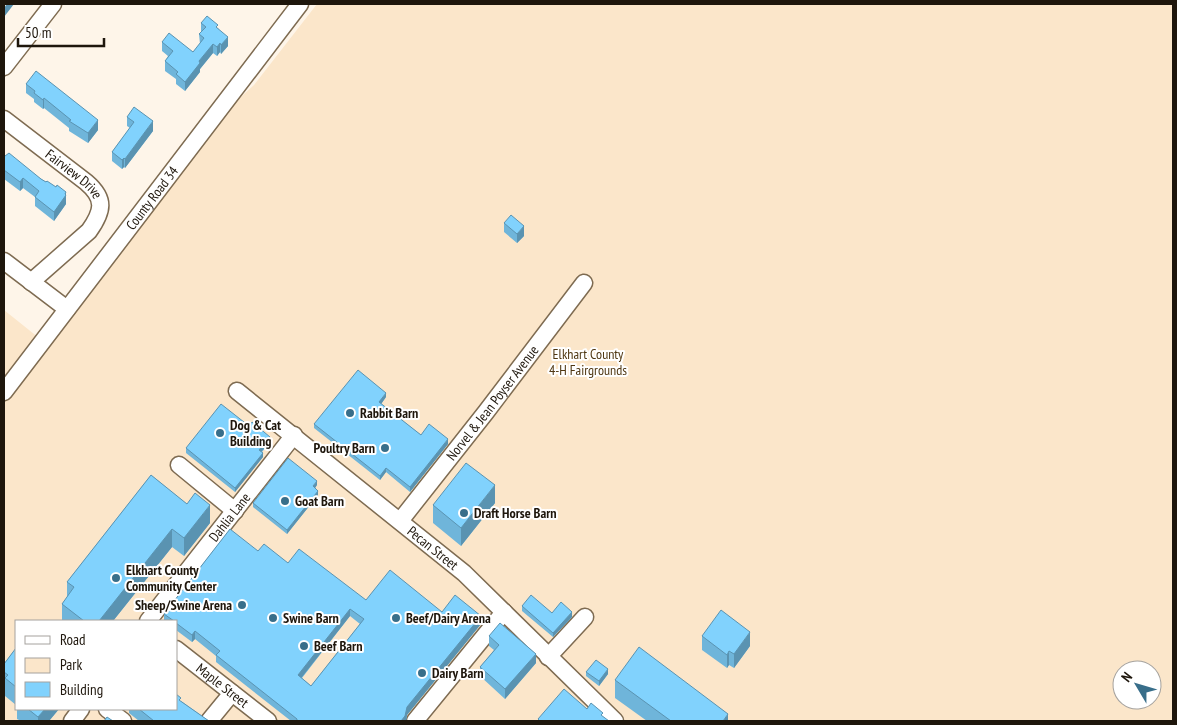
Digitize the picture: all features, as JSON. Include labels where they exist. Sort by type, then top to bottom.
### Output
[{"type":"street","points":[[4,67],[53,4]]},
{"type":"street","name":"County Road 34","points":[[4,392],[300,4]]},
{"type":"street","name":"Fairview Drive","points":[[4,119],[90,185],[98,194],[100,200],[98,215],[89,231],[31,282]]},
{"type":"street","points":[[4,261],[67,309]]},
{"type":"street","name":"Norvel & Jean Poyser Avenue","points":[[400,521],[584,284]]},
{"type":"street","name":"Pecan Street","points":[[237,391],[458,568],[615,721]]},
{"type":"street","name":"Dahlia Lane","points":[[149,620],[294,436]]},
{"type":"street","points":[[179,465],[234,510]]},
{"type":"street","points":[[415,721],[504,612]]},
{"type":"street","points":[[548,657],[585,617]]},
{"type":"street","name":"Maple Street","points":[[178,651],[268,721]]},
{"type":"street","points":[[209,721],[232,693]]},
{"type":"street","points":[[72,721],[80,710]]},
{"type":"street","points":[[109,710],[123,721]]},
{"type":"green space","name":"Elkhart County 4-H Fairgrounds","points":[[317,4],[1173,4],[1173,721],[4,721],[4,403],[233,104],[254,85]]},
{"type":"green space","points":[[4,310],[39,338],[4,381]]},
{"type":"building","points":[[207,16],[228,37],[217,47],[213,44],[185,82],[176,74],[178,72],[165,61],[173,51],[162,42],[169,33],[193,52],[204,38],[199,34],[206,27],[201,23]]},
{"type":"building","points":[[36,71],[98,120],[88,133],[69,121],[71,120],[44,98],[43,100],[34,93],[35,91],[26,84]]},
{"type":"building","points":[[134,107],[153,121],[125,159],[122,160],[112,152],[134,122],[127,117]]},
{"type":"building","points":[[9,153],[41,179],[56,187],[57,185],[66,192],[66,195],[54,212],[35,197],[39,191],[23,178],[20,182],[4,170],[4,155]]},
{"type":"building","points":[[511,215],[524,226],[517,234],[504,223]]},
{"type":"building","points":[[358,370],[386,393],[379,402],[421,435],[429,424],[448,439],[410,487],[386,468],[380,476],[314,424]]},
{"type":"building","points":[[221,404],[249,426],[252,422],[270,437],[259,450],[263,453],[235,488],[186,448]]},
{"type":"building","name":"Goat Barn","points":[[288,458],[317,481],[313,486],[318,491],[287,530],[253,503]]},
{"type":"building","points":[[466,463],[495,485],[461,528],[433,505]]},
{"type":"building","name":"Elkhart County Community Center","points":[[151,475],[187,504],[195,493],[210,505],[184,538],[172,529],[100,620],[83,620],[62,604],[74,587],[67,582]]},
{"type":"building","points":[[230,529],[258,551],[264,544],[288,563],[299,549],[366,600],[390,570],[442,612],[455,595],[481,616],[407,707],[405,716],[401,721],[297,721],[297,719],[216,655],[220,651],[195,631],[192,635],[178,624],[178,620],[173,620],[164,614]],"holes":[[[350,609],[364,619],[311,686],[298,675]]]},
{"type":"building","points":[[531,595],[552,613],[561,602],[572,612],[553,633],[522,606]]},
{"type":"building","points":[[721,610],[750,632],[734,654],[729,651],[727,655],[702,636]]},
{"type":"building","points":[[500,623],[536,654],[505,689],[480,667],[499,645],[489,636]]},
{"type":"building","points":[[639,647],[728,714],[723,721],[671,721],[615,680]]},
{"type":"building","points":[[15,649],[15,686],[5,678],[8,675],[4,672],[4,664]]},
{"type":"building","points":[[596,660],[608,669],[599,681],[586,672]]},
{"type":"building","points":[[564,689],[587,709],[591,703],[609,721],[540,721],[538,719]]},
{"type":"building","points":[[178,696],[181,698],[179,700],[209,721],[154,721],[140,710],[178,710]]},
{"type":"building","points":[[29,710],[44,710],[38,717]]},
{"type":"building","points":[[107,717],[113,721],[104,721]]},
{"type":"place","name":"Rabbit Barn","points":[[350,413]]},
{"type":"place","name":"Dog & Cat Building","points":[[220,433]]},
{"type":"place","name":"Poultry Barn","points":[[385,448]]},
{"type":"place","name":"Goat Barn","points":[[285,501]]},
{"type":"place","name":"Draft Horse Barn","points":[[464,513]]},
{"type":"place","name":"Elkhart County Community Center","points":[[116,578]]},
{"type":"place","name":"Sheep/Swine Arena","points":[[242,605]]},
{"type":"place","name":"Swine Barn","points":[[273,618]]},
{"type":"place","name":"Beef/Dairy Arena","points":[[396,618]]},
{"type":"place","name":"Beef Barn","points":[[304,646]]},
{"type":"place","name":"Dairy Barn","points":[[422,673]]}]
